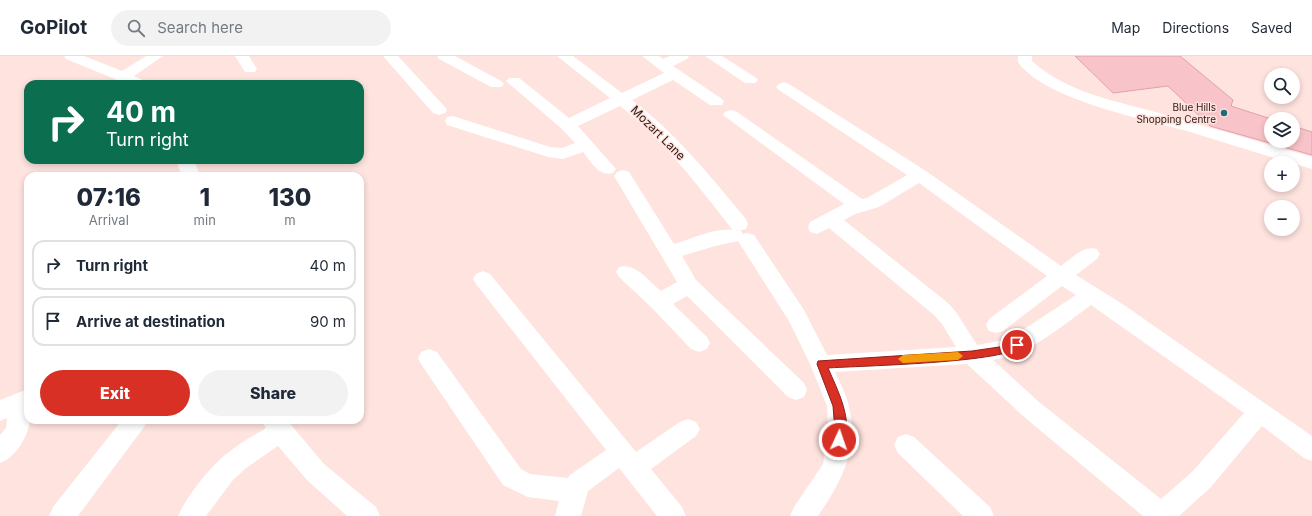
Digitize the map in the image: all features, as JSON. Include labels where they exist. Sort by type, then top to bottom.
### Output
[{"type":"street","points":[[71,56],[130,80]]},
{"type":"street","points":[[123,77],[156,56]]},
{"type":"street","points":[[242,56],[250,69]]},
{"type":"street","points":[[444,56],[496,84]]},
{"type":"street","name":"Mozart Lane","points":[[564,56],[622,99],[652,125],[701,176],[797,316],[822,364],[838,406],[840,418],[838,450],[835,466],[826,483],[803,516]]},
{"type":"street","points":[[649,56],[716,102]]},
{"type":"street","points":[[568,125],[622,99],[669,69],[682,56]]},
{"type":"street","points":[[712,56],[750,80]]},
{"type":"street","points":[[1025,56],[1025,62],[1036,73],[1068,89],[1119,106],[1312,163]]},
{"type":"street","points":[[396,57],[439,110]]},
{"type":"street","points":[[514,81],[568,125],[615,173],[689,285],[796,390]]},
{"type":"street","points":[[784,87],[920,175],[1061,276],[1124,315],[1260,411],[1312,450]]},
{"type":"street","points":[[731,114],[860,207]]},
{"type":"street","points":[[453,121],[548,152],[563,154],[586,145]]},
{"type":"street","points":[[920,175],[873,204],[847,210],[824,224],[941,310],[949,318],[972,355],[1031,409],[1163,516],[1201,480],[1260,411]]},
{"type":"street","points":[[669,253],[714,239],[740,233]]},
{"type":"street","points":[[996,325],[1090,254]]},
{"type":"street","points":[[626,272],[659,302],[699,343]]},
{"type":"street","points":[[483,279],[673,516]]},
{"type":"street","points":[[659,302],[689,285]]},
{"type":"street","points":[[822,364],[972,355],[1001,351],[1017,345],[1092,295]]},
{"type":"street","points":[[428,358],[512,478],[528,485],[574,491]]},
{"type":"street","points":[[0,452],[18,429],[20,420],[15,404]]},
{"type":"street","points":[[62,516],[133,424]]},
{"type":"street","points":[[191,516],[224,472],[277,425],[321,479],[367,516]]},
{"type":"street","points":[[568,516],[574,491],[579,483],[688,429]]},
{"type":"street","points":[[906,445],[981,516]]},
{"type":"building","name":"Blue Hills Shopping Centre","points":[[1075,56],[1180,56],[1233,100],[1231,106],[1264,117],[1264,141],[1210,126],[1168,86],[1113,93]]},
{"type":"building","name":"Blue Hills Shopping Centre","points":[[1300,128],[1312,132],[1312,155],[1287,148],[1300,148]]},
{"type":"slow traffic","points":[[903,359],[958,356]]},
{"type":"place","name":"Blue Hills Shopping Centre","points":[[1224,113]]},
{"type":"route","points":[[839,440],[840,418],[836,397],[822,364],[972,355],[994,352],[1017,345]]}]
